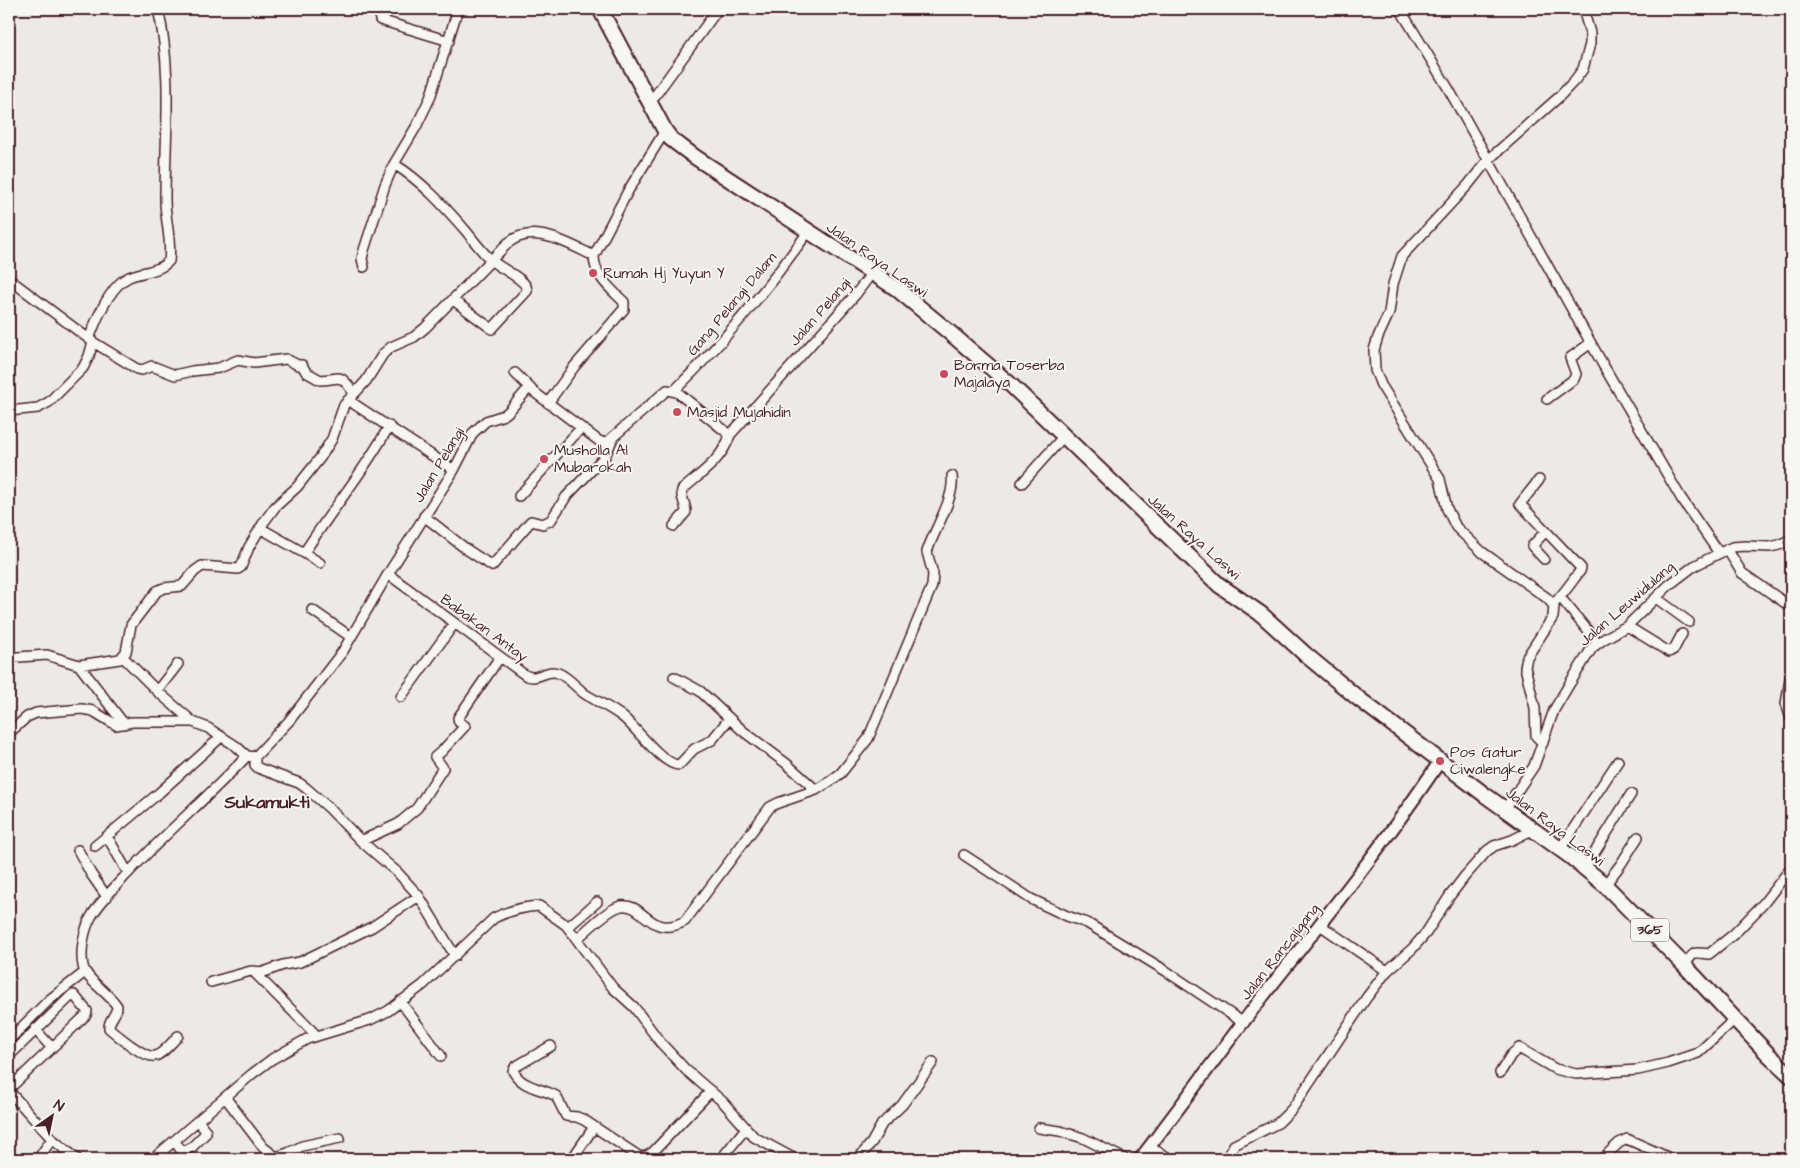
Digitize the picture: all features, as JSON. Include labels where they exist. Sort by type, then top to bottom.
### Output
[{"type":"main road","name":"Jalan Raya Laswi","points":[[600,9],[649,104],[671,139],[695,157],[896,289],[983,360],[1219,585],[1260,614],[1359,699],[1489,798],[1560,849],[1605,885],[1791,1076]]},
{"type":"main road","name":"Jalan Rancajigang","points":[[1140,1159],[1405,814],[1440,761]]},
{"type":"street","points":[[9,411],[38,408],[49,402],[83,368],[97,318],[120,282],[128,277],[165,266],[169,261],[171,246],[165,198],[168,93],[163,33],[158,9]]},
{"type":"street","points":[[364,267],[362,259],[364,250],[385,185],[394,164],[416,128],[430,98],[458,9]]},
{"type":"street","points":[[649,104],[718,9]]},
{"type":"street","points":[[1400,9],[1681,498],[1742,573],[1791,607]]},
{"type":"street","points":[[1583,9],[1590,33],[1590,44],[1583,69],[1559,97],[1491,165],[1468,185],[1402,256],[1394,284],[1389,313],[1374,350],[1375,370],[1381,386],[1440,479],[1447,509],[1456,527],[1477,548],[1556,601],[1598,643]]},
{"type":"street","points":[[380,20],[449,40]]},
{"type":"street","points":[[548,403],[574,367],[624,309],[624,302],[597,272],[594,265],[594,256],[628,191],[665,131]]},
{"type":"street","points":[[394,164],[416,179],[490,260],[524,283],[528,289],[494,328],[488,328],[452,300]]},
{"type":"street","name":"Gang Pelangi Dalam","points":[[674,391],[702,363],[808,232]]},
{"type":"street","points":[[9,654],[13,657],[47,655],[79,665],[123,657],[126,652],[131,625],[157,591],[164,588],[182,586],[202,566],[238,569],[241,567],[249,547],[260,528],[275,507],[298,487],[325,451],[332,440],[341,412],[351,396],[366,381],[386,351],[426,328],[508,242],[533,234],[567,244],[594,256]]},
{"type":"street","name":"Jalan Pelangi","points":[[674,526],[686,512],[686,505],[681,494],[682,490],[724,450],[730,435],[856,294],[871,274]]},
{"type":"street","points":[[9,279],[91,340],[137,369],[142,370],[152,366],[175,375],[192,370],[214,369],[238,360],[254,363],[286,360],[302,365],[306,372],[320,380],[339,377],[345,380],[351,396],[389,426],[454,470]]},
{"type":"street","points":[[1547,399],[1574,379],[1576,374],[1570,358],[1591,343]]},
{"type":"street","points":[[515,373],[531,390],[602,443],[606,443],[613,438],[667,390],[674,391],[730,435]]},
{"type":"street","name":"Jalan Pelangi","points":[[85,972],[83,964],[86,932],[90,919],[107,897],[156,843],[289,721],[343,651],[388,574],[454,470],[464,447],[477,428],[486,421],[510,411],[527,390],[531,390]]},
{"type":"street","points":[[304,553],[324,521],[376,451],[389,426]]},
{"type":"street","points":[[519,496],[581,428]]},
{"type":"street","points":[[1022,483],[1063,437]]},
{"type":"street","points":[[424,516],[466,549],[492,566],[531,522],[543,524],[551,520],[566,497],[605,456],[613,438]]},
{"type":"street","points":[[577,939],[614,909],[623,906],[636,910],[656,924],[664,926],[677,926],[686,921],[770,807],[816,790],[841,773],[868,738],[932,586],[933,574],[927,552],[948,500],[953,483],[952,476]]},
{"type":"street","points":[[1539,480],[1520,504],[1581,568],[1556,601],[1553,617],[1527,657],[1525,667],[1535,708],[1540,741]]},
{"type":"street","points":[[260,528],[320,563]]},
{"type":"street","points":[[1544,559],[1532,546],[1546,531]]},
{"type":"street","name":"Jalan Leuwidulang","points":[[1505,809],[1534,766],[1540,741],[1554,710],[1588,653],[1598,643],[1627,626],[1683,572],[1723,551],[1745,546],[1775,546],[1791,539]]},
{"type":"street","name":"Babakan Antay","points":[[388,574],[454,624],[532,678],[548,673],[558,673],[592,698],[623,717],[667,760],[676,765],[679,765],[694,749],[712,740],[729,719]]},
{"type":"street","points":[[1656,598],[1689,622]]},
{"type":"street","points":[[312,610],[351,637]]},
{"type":"street","points":[[401,697],[454,624]]},
{"type":"street","points":[[1627,626],[1669,652],[1674,649],[1682,634]]},
{"type":"street","points":[[123,657],[157,691],[193,722],[221,737],[251,757],[258,768],[299,783],[315,795],[361,842],[398,873],[419,896],[455,956]]},
{"type":"street","points":[[361,842],[398,824],[417,808],[442,769],[442,765],[435,760],[435,757],[465,726],[458,722],[458,718],[500,657]]},
{"type":"street","points":[[157,691],[178,664]]},
{"type":"street","points":[[79,665],[124,724]]},
{"type":"street","points":[[1791,673],[1786,704],[1791,718]]},
{"type":"street","points":[[674,677],[696,688],[750,737],[795,770],[816,790]]},
{"type":"street","points":[[9,733],[28,717],[36,713],[46,712],[87,710],[99,713],[114,725],[132,722],[193,722]]},
{"type":"street","points":[[95,846],[159,793],[221,737]]},
{"type":"street","points":[[1560,849],[1618,761]]},
{"type":"street","points":[[1585,868],[1631,794]]},
{"type":"street","points":[[1228,1159],[1234,1145],[1278,1123],[1292,1109],[1367,997],[1380,966],[1412,949],[1426,934],[1460,882],[1487,851],[1494,846],[1532,830]]},
{"type":"street","points":[[107,836],[128,873]]},
{"type":"street","points":[[1605,885],[1638,837]]},
{"type":"street","points":[[78,850],[107,897]]},
{"type":"street","points":[[964,855],[1031,899],[1087,923],[1244,1023]]},
{"type":"street","points":[[1684,965],[1695,952],[1711,953],[1734,934],[1763,904],[1791,868]]},
{"type":"street","points":[[211,982],[247,972],[264,972],[283,965],[300,962],[372,927],[419,896]]},
{"type":"street","points":[[568,927],[597,902]]},
{"type":"street","points":[[154,1159],[272,1059],[307,1039],[370,1020],[388,1011],[455,956],[494,918],[503,913],[539,906],[554,915],[568,927],[613,988],[634,1008],[660,1042],[686,1070],[711,1091],[761,1141],[795,1159]]},
{"type":"street","points":[[1320,925],[1380,966]]},
{"type":"street","points":[[9,1040],[49,1000],[85,972],[117,1006],[117,1012],[109,1024],[109,1028],[143,1054],[151,1057],[158,1055],[178,1036]]},
{"type":"street","points":[[254,972],[317,1036]]},
{"type":"street","points":[[9,1056],[72,995],[88,1013],[9,1090],[52,1139],[77,1159]]},
{"type":"street","points":[[400,1001],[441,1056]]},
{"type":"street","points":[[1500,1073],[1511,1055],[1519,1048],[1546,1064],[1576,1074],[1638,1070],[1698,1053],[1736,1018]]},
{"type":"street","points":[[9,1024],[15,1032]]},
{"type":"street","points":[[35,1030],[51,1047]]},
{"type":"street","points":[[551,1046],[515,1067],[513,1072],[521,1081],[556,1096],[559,1099],[565,1116],[580,1118],[637,1156],[646,1156],[671,1135],[711,1091]]},
{"type":"street","points":[[858,1159],[872,1142],[882,1124],[902,1105],[933,1062]]},
{"type":"street","points":[[225,1097],[262,1147],[276,1157],[302,1146],[340,1138]]},
{"type":"street","points":[[175,1141],[182,1152],[192,1147],[206,1133],[199,1122]]},
{"type":"street","points":[[572,1159],[594,1127]]},
{"type":"street","points":[[721,1159],[746,1128]]},
{"type":"street","points":[[1039,1128],[1060,1131],[1083,1138],[1124,1159]]},
{"type":"street","points":[[38,1159],[52,1139]]},
{"type":"street","points":[[1602,1159],[1622,1140],[1627,1139],[1672,1159]]},
{"type":"street","points":[[1150,1147],[1171,1159]]},
{"type":"place","name":"Rumah Hj Yuyun Y","points":[[593,273]]},
{"type":"place","name":"Borma Toserba Majalaya","points":[[944,374]]},
{"type":"place","name":"Masjid Mujahidin","points":[[677,412]]},
{"type":"place","name":"Musholla Al Mubarokah","points":[[544,459]]},
{"type":"place","name":"Pos Gatur Ciwalengke","points":[[1440,761]]},
{"type":"district","name":"Sukamukti","points":[[267,802]]}]
